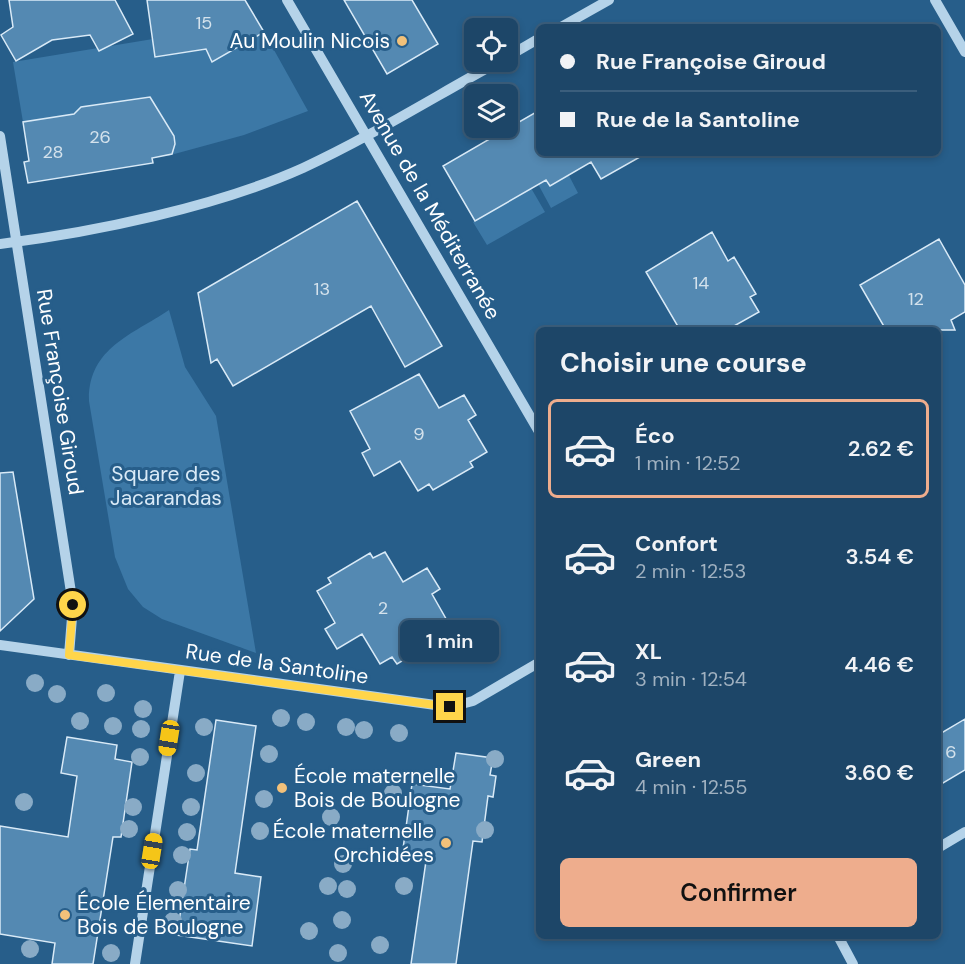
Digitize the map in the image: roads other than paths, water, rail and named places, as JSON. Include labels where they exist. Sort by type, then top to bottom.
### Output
[{"type":"street","name":"Avenue de la Méditerranée","points":[[287,0],[536,427]]},
{"type":"street","points":[[566,24],[609,0]]},
{"type":"street","points":[[935,0],[965,52]]},
{"type":"street","points":[[518,51],[536,40]]},
{"type":"street","points":[[0,244],[118,223],[250,189],[301,168],[366,135],[480,72]]},
{"type":"street","name":"Rue Françoise Giroud","points":[[0,135],[73,605],[69,655]]},
{"type":"street","name":"Rue de la Santoline","points":[[0,645],[450,707],[473,702],[536,664]]},
{"type":"street","points":[[135,964],[180,670]]},
{"type":"street","points":[[941,846],[965,832]]},
{"type":"street","points":[[840,939],[853,964]]},
{"type":"place","name":"Au Moulin Nicois","points":[[402,41]]},
{"type":"place","name":"École maternelle Bois de Boulogne","points":[[282,788]]},
{"type":"place","name":"École maternelle Orchidées","points":[[446,843]]},
{"type":"place","name":"École Élementaire Bois de Boulogne","points":[[65,915]]},
{"type":"park label","name":"Square des Jacarandas","points":[[166,486]]}]
